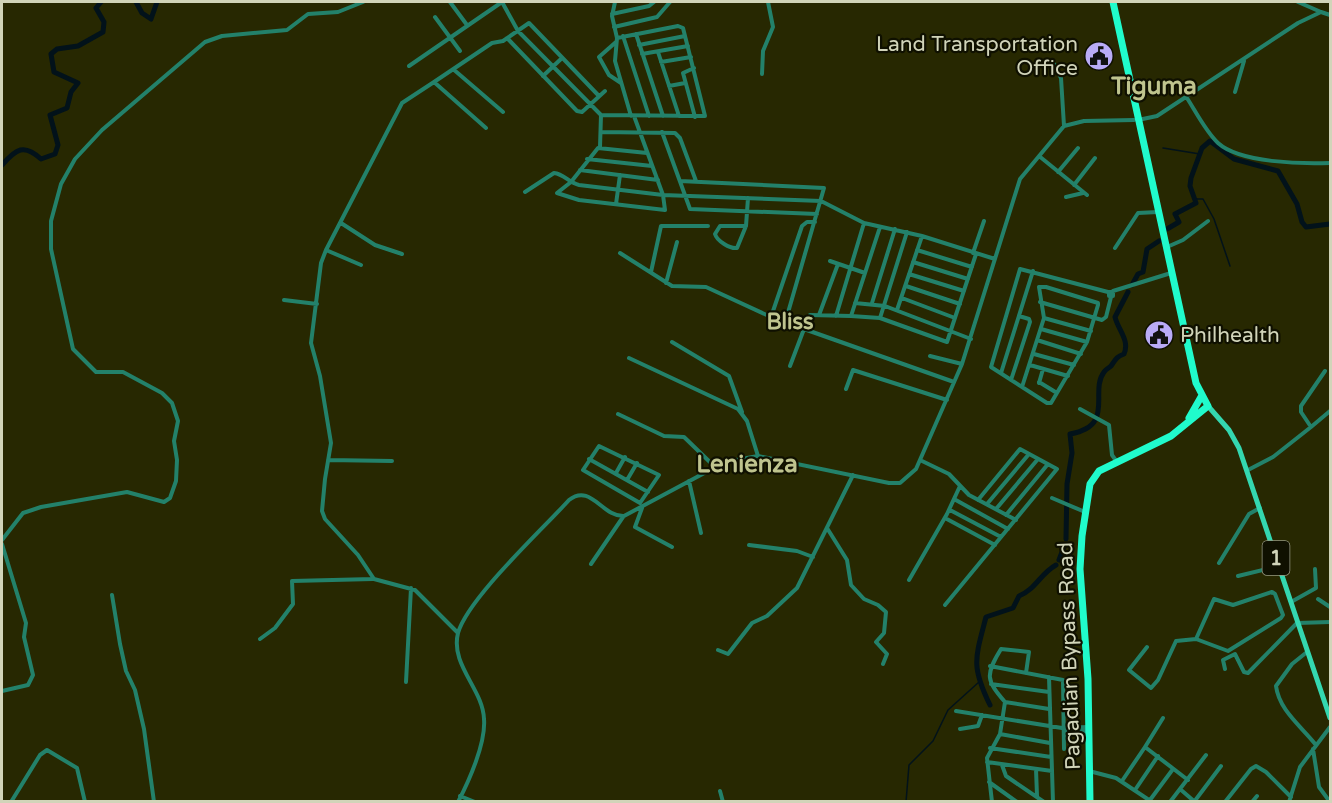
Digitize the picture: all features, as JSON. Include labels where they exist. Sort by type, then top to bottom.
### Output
[{"type":"highway","name":"1","points":[[1113,2],[1137,120],[1201,397],[1208,406]]},
{"type":"highway","name":"Pagadian Bypass Road","points":[[1187,422],[1201,397]]},
{"type":"highway","name":"Pagadian Bypass Road","points":[[1090,801],[1088,659],[1080,569],[1084,512],[1094,477],[1099,471],[1171,436],[1208,406]]},
{"type":"main road","name":"1","points":[[1208,406],[1234,438],[1248,470],[1330,718]]},
{"type":"street","points":[[2,691],[28,685],[33,675],[24,637],[26,623],[2,542],[29,510],[127,492],[164,502],[170,498],[176,481],[177,460],[174,441],[178,422],[169,399],[123,372],[96,372],[73,350],[50,240],[54,207],[69,167],[111,122],[205,42],[222,36],[287,30],[308,14],[339,12],[363,2]]},
{"type":"street","points":[[450,2],[467,25]]},
{"type":"street","points":[[409,66],[449,36],[502,2],[518,31],[601,115],[704,117],[706,114],[686,36],[680,26],[623,36],[599,57],[608,74],[622,83]]},
{"type":"street","points":[[601,115],[600,147],[587,159],[571,182],[558,190],[557,195],[664,210],[666,208],[663,195],[632,116],[615,61],[617,40],[612,14],[615,2]]},
{"type":"street","points":[[612,14],[651,5],[654,2]]},
{"type":"street","points":[[614,27],[657,17],[670,2]]},
{"type":"street","points":[[762,74],[764,48],[772,29],[768,2]]},
{"type":"street","points":[[1298,2],[1330,15]]},
{"type":"street","points":[[591,564],[624,516],[715,467],[734,460],[758,456],[773,458],[888,483],[900,483],[912,475],[962,364],[1017,186],[1038,156],[1064,126],[1152,118],[1187,98],[1298,23],[1321,12]]},
{"type":"street","points":[[435,17],[460,51]]},
{"type":"street","points":[[374,579],[358,555],[325,519],[322,511],[330,430],[319,369],[311,346],[321,263],[326,250],[402,103],[492,43],[507,38],[531,24],[599,96]]},
{"type":"street","points":[[636,34],[663,116]]},
{"type":"street","points":[[623,36],[649,116]]},
{"type":"street","points":[[639,45],[686,36]]},
{"type":"street","points":[[507,38],[578,111],[582,112],[605,91]]},
{"type":"street","points":[[642,54],[688,46]]},
{"type":"street","points":[[658,52],[679,116]]},
{"type":"street","points":[[661,62],[691,57]]},
{"type":"street","points":[[543,76],[563,58]]},
{"type":"street","points":[[1235,92],[1244,60]]},
{"type":"street","points":[[1054,64],[1062,78],[1064,126]]},
{"type":"street","points":[[694,68],[683,72],[695,117]]},
{"type":"street","points":[[453,69],[503,112]]},
{"type":"street","points":[[434,82],[486,128]]},
{"type":"street","points":[[669,86],[685,83]]},
{"type":"street","points":[[1187,98],[1216,141],[1227,149],[1285,164],[1330,164]]},
{"type":"street","points":[[601,132],[639,130],[678,135],[696,181]]},
{"type":"street","points":[[662,132],[689,208],[693,210],[817,214]]},
{"type":"street","points":[[600,147],[647,153]]},
{"type":"street","points":[[1058,171],[1078,148]]},
{"type":"street","points":[[1038,156],[1085,194],[1066,197]]},
{"type":"street","points":[[1074,185],[1095,158]]},
{"type":"street","points":[[587,159],[652,166]]},
{"type":"street","points":[[580,170],[658,180]]},
{"type":"street","points":[[525,192],[550,173],[559,173],[571,182],[663,195],[821,201],[864,223],[922,236],[995,259]]},
{"type":"street","points":[[616,204],[620,176]]},
{"type":"street","points":[[680,181],[820,186],[824,190],[785,323]]},
{"type":"street","points":[[746,226],[720,226],[715,236],[735,249],[746,226],[748,198]]},
{"type":"street","points":[[1115,248],[1138,213],[1159,212]]},
{"type":"street","points":[[810,315],[880,318],[944,343],[948,341],[984,221]]},
{"type":"street","points":[[1167,247],[1183,240],[1208,221]]},
{"type":"street","points":[[771,317],[804,224],[815,222]]},
{"type":"street","points":[[341,223],[375,245],[402,254]]},
{"type":"street","points":[[837,316],[864,223]]},
{"type":"street","points":[[651,272],[662,226],[708,226]]},
{"type":"street","points":[[851,316],[880,226]]},
{"type":"street","points":[[872,303],[895,229]]},
{"type":"street","points":[[880,318],[907,232]]},
{"type":"street","points":[[897,310],[922,236]]},
{"type":"street","points":[[666,284],[677,242]]},
{"type":"street","points":[[326,250],[361,265]]},
{"type":"street","points":[[917,250],[972,267]]},
{"type":"street","points":[[620,253],[666,284],[677,288],[706,287],[785,323],[954,382]]},
{"type":"street","points":[[794,254],[804,257]]},
{"type":"street","points":[[830,261],[865,273]]},
{"type":"street","points":[[913,262],[968,279]]},
{"type":"street","points":[[819,315],[838,264]]},
{"type":"street","points":[[1022,387],[1044,318],[1039,287],[1046,287],[1098,303],[1087,342],[1049,404],[1022,387],[1011,380],[1001,373],[992,368],[991,363],[1019,271],[1023,268],[1112,294],[1172,273]]},
{"type":"street","points":[[1001,373],[1033,271]]},
{"type":"street","points":[[909,274],[964,291]]},
{"type":"street","points":[[906,286],[960,304]]},
{"type":"street","points":[[1040,302],[1105,319],[1112,294]]},
{"type":"street","points":[[902,298],[955,318]]},
{"type":"street","points":[[284,300],[317,304]]},
{"type":"street","points":[[855,303],[885,306],[970,339]]},
{"type":"street","points":[[1011,380],[1030,322],[1029,319],[1019,316]]},
{"type":"street","points":[[1044,318],[1091,331]]},
{"type":"street","points":[[790,366],[804,329]]},
{"type":"street","points":[[1041,329],[1087,342]]},
{"type":"street","points":[[1037,340],[1081,354]]},
{"type":"street","points":[[672,342],[729,376],[742,412],[752,431],[758,456]]},
{"type":"street","points":[[1034,354],[1074,364]]},
{"type":"street","points":[[930,356],[962,364]]},
{"type":"street","points":[[629,358],[742,412]]},
{"type":"street","points":[[1030,365],[1068,376]]},
{"type":"street","points":[[1043,369],[1039,382],[1057,393]]},
{"type":"street","points":[[846,389],[853,370],[946,400]]},
{"type":"street","points":[[1311,427],[1301,412],[1301,406],[1325,371]]},
{"type":"street","points":[[1080,409],[1109,425],[1112,455],[1117,462]]},
{"type":"street","points":[[1248,470],[1273,457],[1330,411]]},
{"type":"street","points":[[618,414],[664,436],[684,437],[715,467]]},
{"type":"street","points":[[643,504],[584,472],[583,467],[601,446],[659,476],[648,492],[635,527],[672,547]]},
{"type":"street","points":[[945,605],[1058,469],[1020,449],[978,500]]},
{"type":"street","points":[[987,504],[1029,454]]},
{"type":"street","points":[[616,473],[625,457]]},
{"type":"street","points":[[590,459],[648,492]]},
{"type":"street","points":[[996,509],[1038,459]]},
{"type":"street","points":[[328,460],[392,461]]},
{"type":"street","points":[[920,460],[949,474],[978,500],[1016,520]]},
{"type":"street","points":[[627,480],[637,463]]},
{"type":"street","points":[[1005,514],[1048,464]]},
{"type":"street","points":[[718,650],[728,654],[752,623],[767,616],[791,595],[802,579],[853,475]]},
{"type":"street","points":[[689,482],[701,533]]},
{"type":"street","points":[[909,580],[950,510],[960,486]]},
{"type":"street","points":[[458,801],[476,760],[484,719],[479,698],[461,661],[459,633],[466,617],[491,584],[574,496],[586,495],[610,513],[624,516]]},
{"type":"street","points":[[1052,498],[1084,512]]},
{"type":"street","points":[[954,499],[1008,529]]},
{"type":"street","points":[[1219,563],[1249,514],[1260,508]]},
{"type":"street","points":[[950,510],[1001,537]]},
{"type":"street","points":[[945,518],[995,545]]},
{"type":"street","points":[[827,528],[847,560],[851,585],[864,599],[878,605],[886,612],[884,633],[876,642],[887,654],[883,664]]},
{"type":"street","points":[[749,545],[797,551],[813,557]]},
{"type":"street","points":[[1238,576],[1279,566]]},
{"type":"street","points":[[1280,604],[1290,602],[1316,588],[1315,569]]},
{"type":"street","points":[[260,639],[275,628],[292,604],[294,580],[374,579],[411,588],[459,633]]},
{"type":"street","points":[[406,682],[411,588]]},
{"type":"street","points":[[1147,647],[1129,670],[1150,688],[1158,680],[1176,640],[1196,639],[1228,651],[1281,618],[1280,604],[1272,592],[1233,605],[1214,599],[1196,639]]},
{"type":"street","points":[[112,595],[126,671],[135,690],[144,729],[154,801]]},
{"type":"street","points":[[1318,599],[1330,607]]},
{"type":"street","points":[[1225,669],[1223,660],[1235,654],[1244,672],[1250,671],[1297,623],[1328,622],[1330,615]]},
{"type":"street","points":[[1026,673],[1030,656],[1027,650],[1000,649],[990,666],[990,684],[1005,702],[1049,709]]},
{"type":"street","points":[[1307,652],[1292,664],[1276,686],[1278,698],[1286,712],[1314,747],[1318,787],[1330,801]]},
{"type":"street","points":[[990,666],[1060,678],[1064,682],[1065,749]]},
{"type":"street","points":[[1048,677],[1053,801]]},
{"type":"street","points":[[990,684],[1049,692]]},
{"type":"street","points":[[992,801],[987,762],[990,748],[1000,734],[1005,702]]},
{"type":"street","points":[[956,711],[1049,726],[1088,729]]},
{"type":"street","points":[[960,729],[978,726],[982,716]]},
{"type":"street","points":[[1122,781],[1163,718]]},
{"type":"street","points":[[1290,799],[1297,772],[1330,727]]},
{"type":"street","points":[[1000,734],[1050,743]]},
{"type":"street","points":[[1145,747],[1188,780]]},
{"type":"street","points":[[990,748],[1051,757]]},
{"type":"street","points":[[11,801],[34,770],[40,755],[47,750],[76,768],[86,801]]},
{"type":"street","points":[[1170,801],[1206,755]]},
{"type":"street","points":[[1134,790],[1158,756]]},
{"type":"street","points":[[987,762],[1052,771]]},
{"type":"street","points":[[1002,765],[1006,776],[1044,801]]},
{"type":"street","points":[[1180,789],[1195,801],[1221,766]]},
{"type":"street","points":[[1225,801],[1256,766],[1274,779],[1290,799]]},
{"type":"street","points":[[1036,769],[1037,796]]},
{"type":"street","points":[[1089,771],[1122,781],[1151,801],[1173,769]]},
{"type":"street","points":[[989,782],[1017,801]]},
{"type":"street","points":[[720,791],[723,801]]},
{"type":"street","points":[[460,796],[475,801]]},
{"type":"street","points":[[1252,801],[1257,796]]},
{"type":"waterway","points":[[2,165],[20,150],[30,151],[41,159],[55,154],[58,145],[50,115],[67,108],[71,92],[78,83],[54,72],[51,54],[57,49],[78,46],[103,32],[104,22],[96,8],[101,2]]},
{"type":"waterway","points":[[136,2],[142,13],[151,19],[157,2]]},
{"type":"waterway","points":[[1167,229],[1179,222],[1175,214],[1196,203],[1190,186],[1191,178],[1202,148],[1210,141],[1234,159],[1278,171],[1297,204],[1302,222],[1306,227],[1330,224]]},
{"type":"waterway","points":[[1163,148],[1200,154]]},
{"type":"waterway","points":[[1197,199],[1203,199],[1214,219],[1230,266]]},
{"type":"waterway","points":[[1132,285],[1138,274],[1143,272],[1147,249],[1159,241]]},
{"type":"waterway","points":[[1066,539],[1067,484],[1072,453],[1070,434],[1084,430],[1093,424],[1099,407],[1100,380],[1105,371],[1124,354],[1126,344],[1115,317],[1128,292]]},
{"type":"waterway","points":[[1059,560],[1064,547]]},
{"type":"waterway","points":[[990,705],[977,671],[977,653],[986,617],[1013,608],[1019,596],[1056,565]]},
{"type":"waterway","points":[[906,802],[909,765],[933,741],[948,710],[979,682]]},
{"type":"place","name":"Land Transportation Office","points":[[1099,56]]},
{"type":"place","name":"Philhealth","points":[[1159,335]]},
{"type":"district","name":"Tiguma","points":[[1154,86]]},
{"type":"district","name":"Bliss","points":[[790,321]]},
{"type":"district","name":"Lenienza","points":[[747,464]]}]
